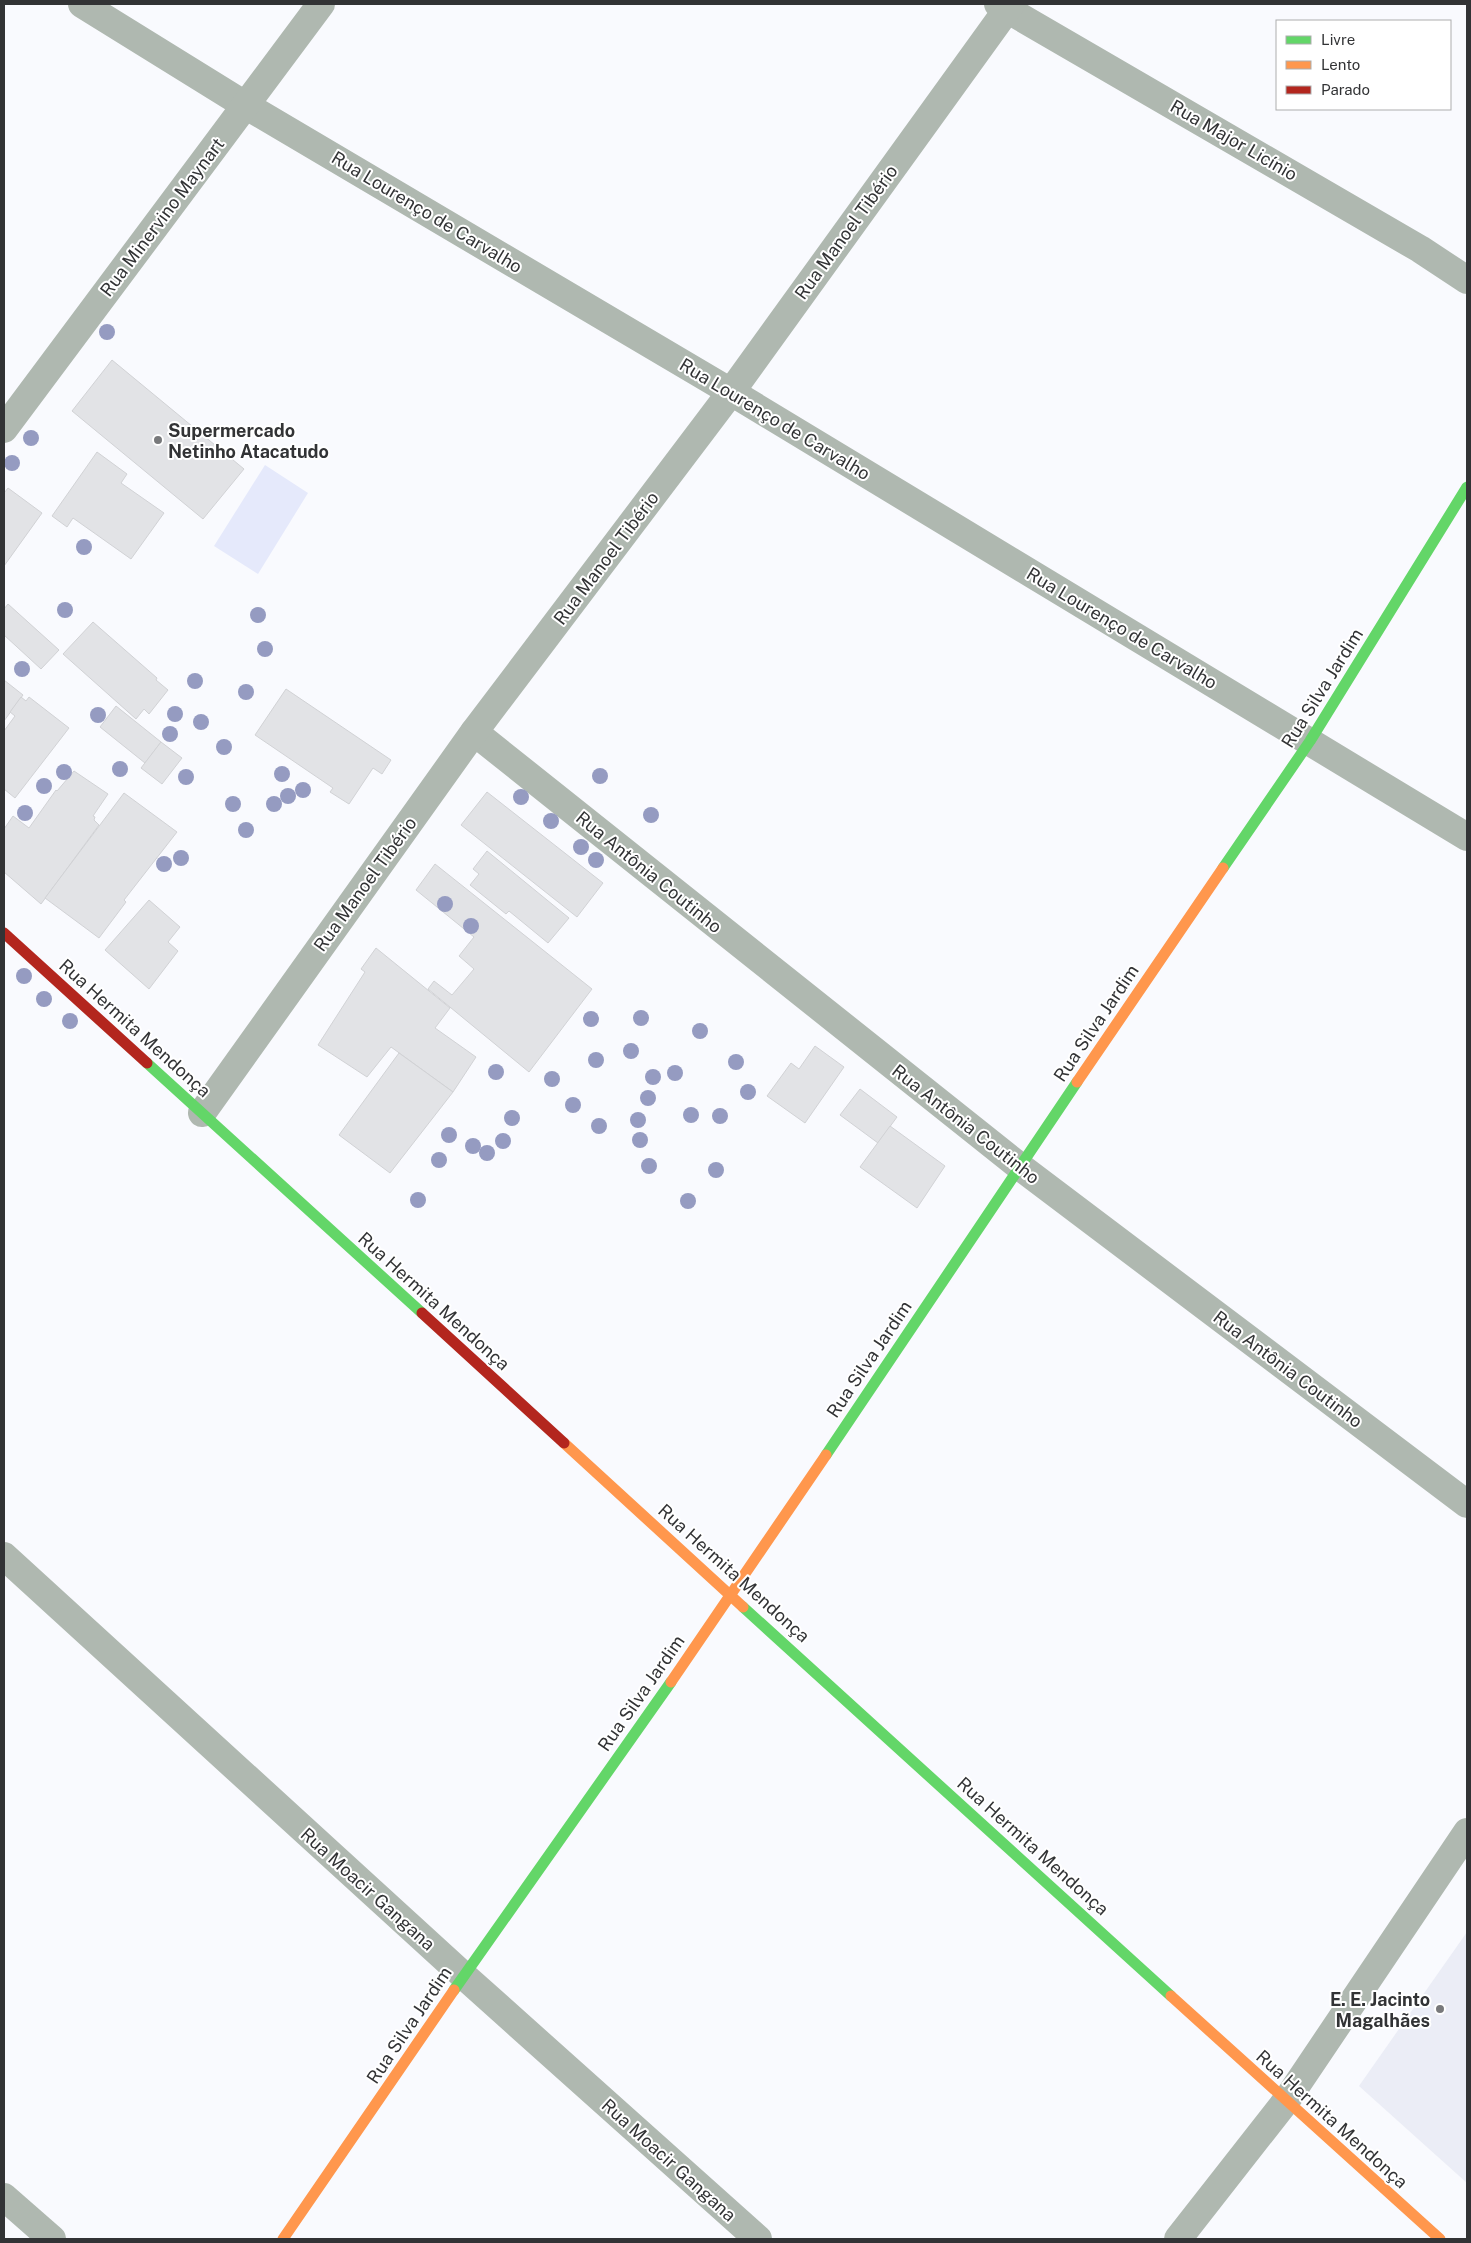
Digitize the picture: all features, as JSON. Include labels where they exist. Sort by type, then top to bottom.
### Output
[{"type":"street","name":"Rua Lourenço de Carvalho","points":[[82,4],[246,105],[731,392],[1467,837]]},
{"type":"street","name":"Rua Minervino Maynart","points":[[4,429],[321,4]]},
{"type":"street","name":"Rua Major Licínio","points":[[1005,5],[1412,244],[1467,280]]},
{"type":"street","name":"Rua Manoel Tibério","points":[[202,1113],[474,732],[731,392],[1005,5]]},
{"type":"street","name":"Rua Silva Jardim","points":[[283,2239],[464,1976],[732,1595],[1019,1166],[1310,741],[1467,487]]},
{"type":"street","name":"Rua Antônia Coutinho","points":[[474,732],[1019,1166],[1467,1504]]},
{"type":"street","name":"Rua Hermita Mendonça","points":[[4,933],[1286,2101],[1440,2239]]},
{"type":"street","name":"Rua Moacir Gangana","points":[[4,1556],[464,1976],[758,2239]]},
{"type":"street","points":[[1178,2239],[1286,2101],[1467,1832]]},
{"type":"street","points":[[4,2197],[52,2239]]},
{"type":"shaded area","points":[[265,465],[308,493],[258,574],[214,546]]},
{"type":"shaded area","name":"E. E. Jacinto Magalhães","points":[[1467,1932],[1467,2183],[1359,2086]]},
{"type":"building","name":"Supermercado Netinho Atacatudo","points":[[112,360],[244,469],[203,519],[72,411]]},
{"type":"building","points":[[97,452],[127,474],[121,483],[164,513],[131,559],[73,518],[67,527],[52,516]]},
{"type":"building","points":[[8,488],[42,513],[4,566],[4,493]]},
{"type":"building","points":[[8,604],[59,650],[41,669],[4,635],[4,609]]},
{"type":"building","points":[[93,622],[157,678],[156,680],[168,690],[149,714],[144,709],[136,719],[63,654]]},
{"type":"building","points":[[4,680],[23,695],[4,721]]},
{"type":"building","points":[[286,689],[391,760],[382,774],[373,768],[349,804],[330,792],[333,788],[255,735]]},
{"type":"building","points":[[21,697],[26,701],[29,697],[69,728],[15,798],[4,789],[4,731],[15,716],[10,712]]},
{"type":"building","points":[[116,706],[161,742],[145,763],[100,727]]},
{"type":"building","points":[[161,742],[182,758],[162,784],[141,768]]},
{"type":"building","points":[[74,771],[108,794],[93,816],[99,825],[41,904],[4,872],[4,829],[13,816],[29,828],[56,790]]},
{"type":"building","points":[[487,792],[603,883],[577,917],[461,825]]},
{"type":"building","points":[[124,793],[177,832],[124,900],[126,902],[99,938],[45,898]]},
{"type":"building","points":[[487,851],[569,918],[548,943],[509,911],[506,914],[470,885],[479,874],[473,869]]},
{"type":"building","points":[[435,864],[592,989],[529,1072],[428,989],[434,981],[452,995],[474,969],[459,956],[474,937],[416,890]]},
{"type":"building","points":[[149,900],[180,927],[168,942],[178,951],[149,989],[105,950]]},
{"type":"building","points":[[376,948],[450,1008],[435,1028],[476,1057],[453,1092],[391,1047],[367,1077],[318,1045],[365,972],[361,969]]},
{"type":"building","points":[[815,1046],[844,1067],[805,1123],[767,1096],[791,1063],[799,1069]]},
{"type":"building","points":[[399,1053],[453,1092],[390,1173],[339,1135]]},
{"type":"building","points":[[860,1089],[897,1117],[878,1143],[840,1115]]},
{"type":"building","points":[[890,1126],[945,1166],[917,1208],[860,1167]]},
{"type":"traffic: fast","points":[[1223,868],[1310,741],[1467,487]]},
{"type":"traffic: fast","points":[[147,1063],[422,1313]]},
{"type":"traffic: fast","points":[[826,1455],[1077,1082]]},
{"type":"traffic: fast","points":[[743,1607],[1171,1996]]},
{"type":"traffic: fast","points":[[454,1990],[671,1682]]},
{"type":"traffic: slow","points":[[1077,1082],[1223,868]]},
{"type":"traffic: slow","points":[[564,1443],[743,1607]]},
{"type":"traffic: slow","points":[[671,1682],[826,1455]]},
{"type":"traffic: slow","points":[[283,2239],[454,1990]]},
{"type":"traffic: slow","points":[[1171,1996],[1440,2239]]},
{"type":"traffic: jam","points":[[4,933],[147,1063]]},
{"type":"traffic: jam","points":[[422,1313],[564,1443]]},
{"type":"place","name":"Supermercado Netinho Atacatudo","points":[[158,440]]},
{"type":"place","name":"E. E. Jacinto Magalhães","points":[[1440,2009]]}]
